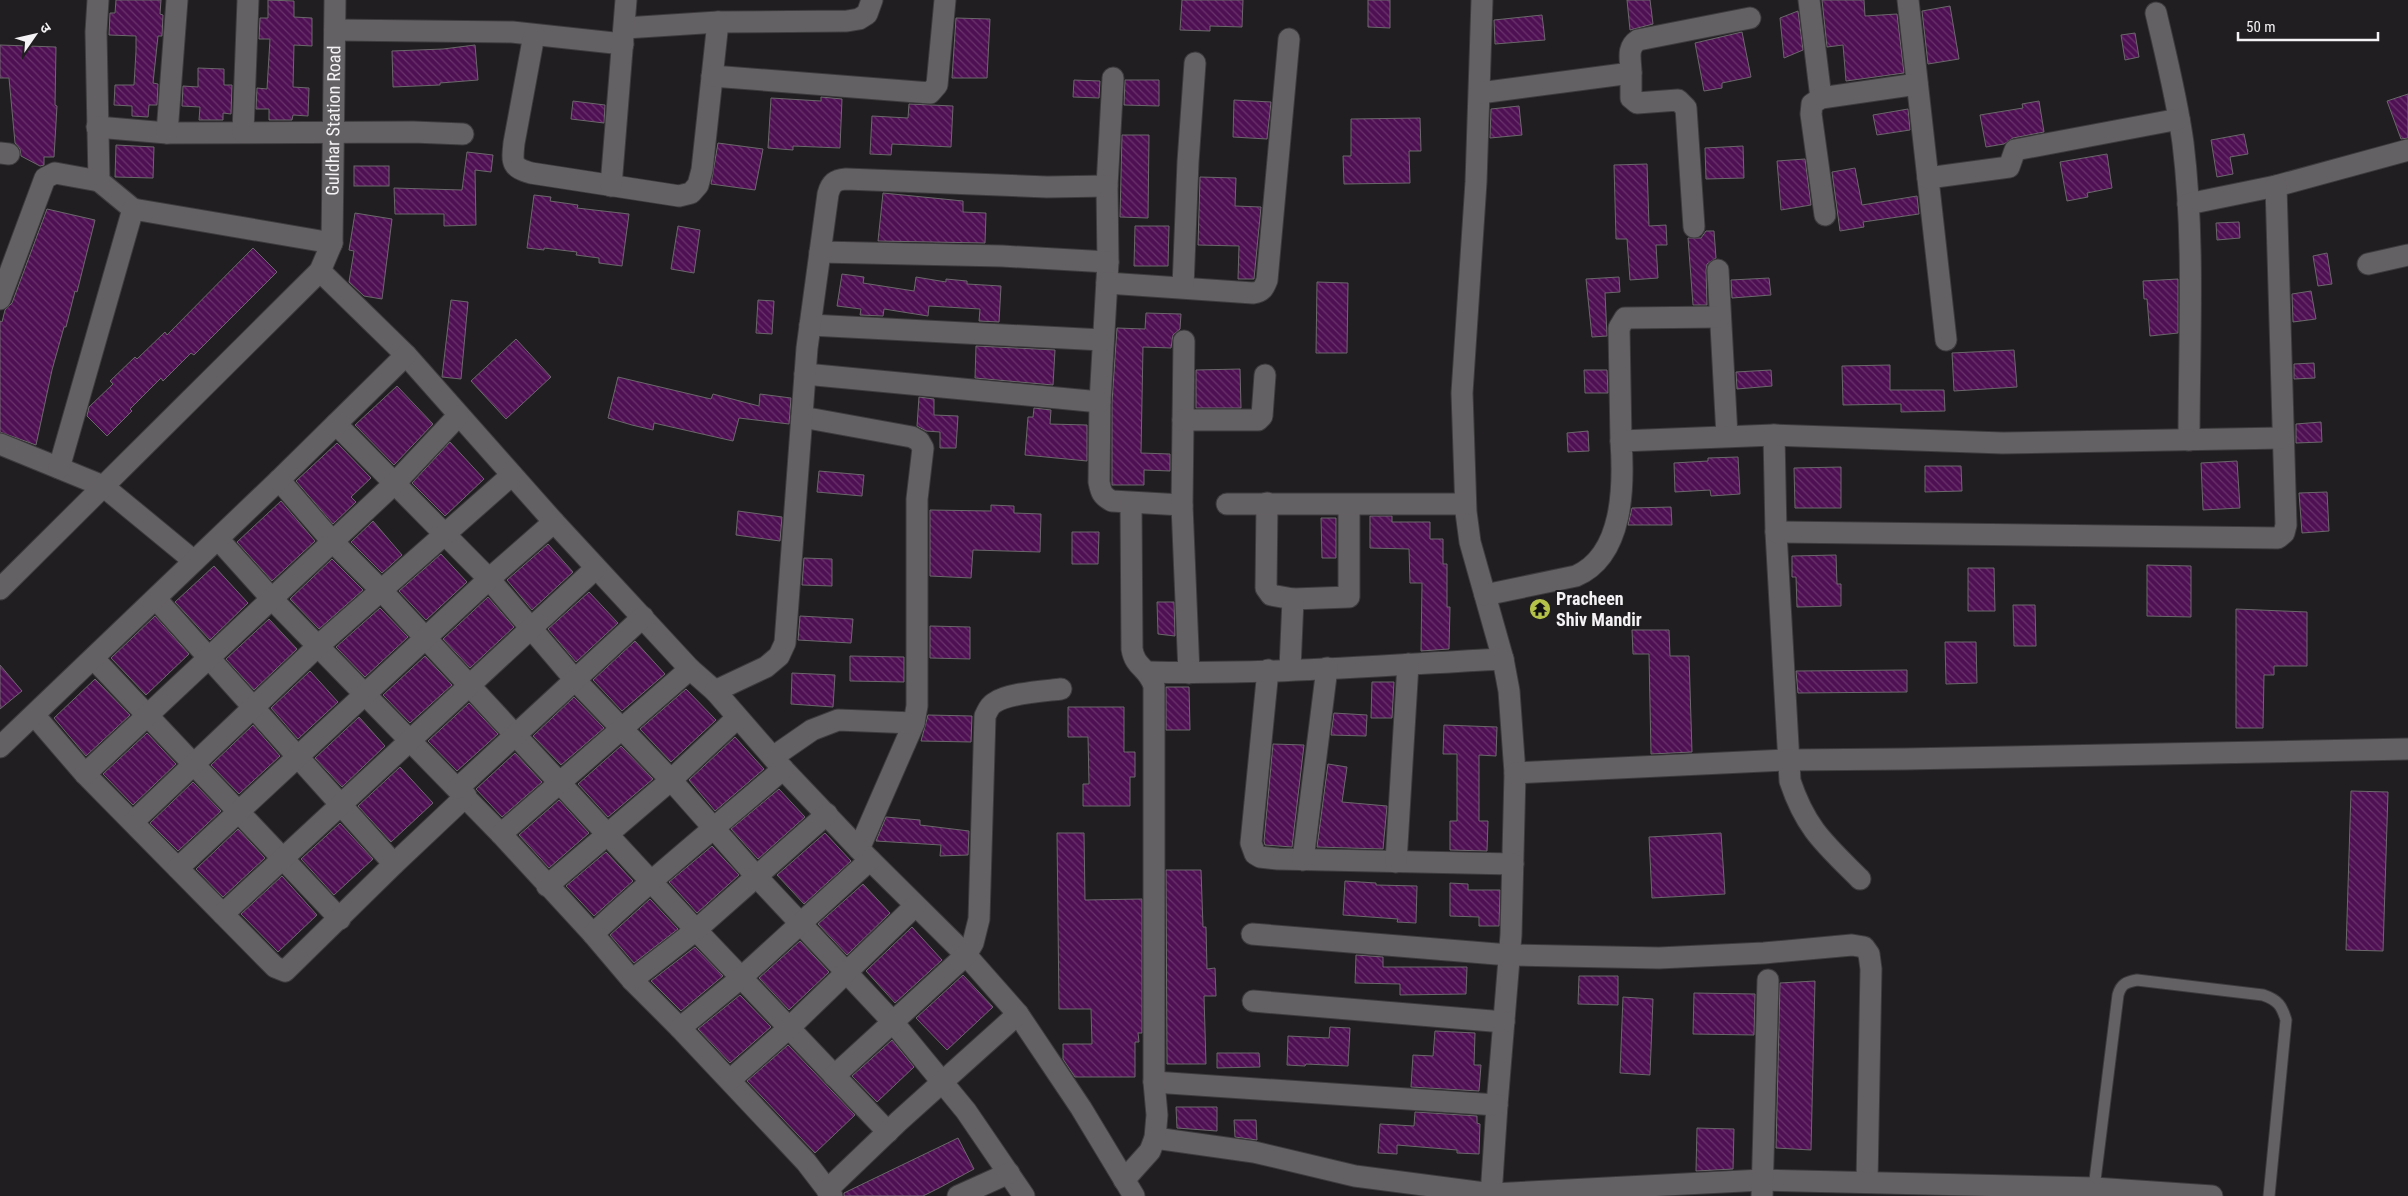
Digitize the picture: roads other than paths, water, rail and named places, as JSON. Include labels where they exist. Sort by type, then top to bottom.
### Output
[{"type":"street","points":[[98,0],[96,32],[99,181]]},
{"type":"street","points":[[167,133],[177,0]]},
{"type":"street","points":[[243,132],[248,0]]},
{"type":"street","name":"Guldhar Station Road","points":[[332,243],[335,0]]},
{"type":"street","points":[[611,186],[626,0]]},
{"type":"street","points":[[335,30],[512,32],[534,35],[624,36],[718,22],[853,20],[867,14],[872,0]]},
{"type":"street","points":[[712,76],[930,93],[937,85],[945,0]]},
{"type":"street","points":[[1482,0],[1476,182],[1462,393],[1466,504],[1470,542],[1503,659],[1509,691],[1514,773],[1509,955],[1492,1195]]},
{"type":"street","points":[[1809,0],[1821,98]]},
{"type":"street","points":[[1908,0],[1946,340]]},
{"type":"street","points":[[2156,13],[2179,119],[2188,204],[2189,440]]},
{"type":"street","points":[[1694,227],[1686,108],[1678,100],[1637,104],[1631,98],[1630,50],[1632,45],[1638,40],[1750,18]]},
{"type":"street","points":[[534,35],[514,143],[512,158],[514,165],[520,170],[531,173],[679,196],[691,193],[698,185],[702,170],[718,22]]},
{"type":"street","points":[[1107,283],[1253,293],[1260,292],[1265,287],[1268,280],[1289,39]]},
{"type":"street","points":[[1183,287],[1188,162],[1195,63]]},
{"type":"street","points":[[1480,93],[1630,73]]},
{"type":"street","points":[[1113,78],[1107,186],[1108,262],[1100,402],[1100,492],[1104,498],[1112,501],[1182,505]]},
{"type":"street","points":[[1825,215],[1811,114],[1812,104],[1821,98],[1917,84]]},
{"type":"street","points":[[1928,178],[2009,167],[2015,150],[2179,119]]},
{"type":"street","points":[[97,127],[167,133],[334,132],[463,134]]},
{"type":"street","points":[[2188,204],[2276,186],[2408,150]]},
{"type":"street","points":[[0,299],[44,178],[55,173],[99,181],[133,209],[332,243],[320,271],[0,589]]},
{"type":"street","points":[[715,691],[766,667],[779,656],[785,643],[805,374],[820,252],[828,194],[831,185],[836,180],[846,178],[1048,187],[1107,186]]},
{"type":"street","points":[[1776,532],[2278,538],[2284,533],[2286,525],[2276,186]]},
{"type":"street","points":[[59,468],[133,209]]},
{"type":"street","points":[[820,252],[1002,256],[1108,262]]},
{"type":"street","points":[[2368,264],[2408,255]]},
{"type":"street","points":[[1718,270],[1727,436]]},
{"type":"street","points":[[320,271],[406,355],[458,416],[596,568],[690,669],[715,691],[737,718],[826,814],[915,906],[966,955],[1018,1014],[1051,1061],[1129,1188],[1156,1138],[1157,1115],[1154,1082],[1154,686],[1148,672],[1135,662],[1132,649],[1131,503]]},
{"type":"street","points":[[1486,595],[1584,573],[1599,559],[1613,534],[1620,501],[1621,441],[1618,328],[1625,318],[1720,317]]},
{"type":"street","points":[[810,325],[1103,340]]},
{"type":"street","points":[[1184,341],[1182,505],[1189,673]]},
{"type":"street","points":[[0,747],[35,716],[406,355]]},
{"type":"street","points":[[805,374],[1100,402]]},
{"type":"street","points":[[1183,420],[1258,420],[1262,416],[1265,375]]},
{"type":"street","points":[[85,774],[396,483],[458,416]]},
{"type":"street","points":[[680,1028],[742,977],[800,923],[865,854],[914,723],[918,706],[917,499],[923,448],[919,441],[912,436],[802,417]]},
{"type":"street","points":[[336,424],[489,579],[576,680],[671,780],[756,876],[892,1021],[943,1081],[1010,1173],[1024,1196]]},
{"type":"street","points":[[1621,441],[1774,435],[2003,443],[2282,438]]},
{"type":"street","points":[[1774,435],[1776,532],[1787,760],[1790,780],[1798,806],[1814,834],[1860,879]]},
{"type":"street","points":[[0,444],[103,486],[194,561]]},
{"type":"street","points":[[133,822],[318,646],[512,475]]},
{"type":"street","points":[[279,480],[332,541],[381,590],[696,930],[888,1132]]},
{"type":"street","points":[[1226,504],[1267,503],[1349,506],[1466,504]]},
{"type":"street","points":[[1267,503],[1266,588],[1271,595],[1293,599],[1349,597],[1349,506]]},
{"type":"street","points":[[178,868],[366,695],[424,638],[554,522]]},
{"type":"street","points":[[218,539],[271,598],[462,792],[593,934],[632,980],[730,1080],[806,1162],[830,1193],[888,1132],[1018,1014]]},
{"type":"street","points":[[223,914],[596,568]]},
{"type":"street","points":[[156,598],[394,864]]},
{"type":"street","points":[[1290,669],[1293,599]]},
{"type":"street","points":[[35,716],[85,774],[275,968],[285,971],[394,864],[515,735],[643,617]]},
{"type":"street","points":[[94,659],[340,918]]},
{"type":"street","points":[[1148,672],[1189,673],[1327,668],[1503,659]]},
{"type":"street","points":[[1396,862],[1408,664]]},
{"type":"street","points":[[1303,860],[1327,668]]},
{"type":"street","points":[[501,834],[690,669]]},
{"type":"street","points":[[1268,670],[1252,849],[1260,857],[1303,860],[1513,864]]},
{"type":"street","points":[[834,1076],[966,955],[973,943],[979,919],[985,716],[989,707],[996,701],[1061,689]]},
{"type":"street","points":[[547,886],[671,780],[737,718]]},
{"type":"street","points":[[593,934],[651,880],[715,829],[812,730],[838,720],[914,723]]},
{"type":"street","points":[[1514,773],[1787,760],[2408,748]]},
{"type":"street","points":[[632,980],[696,930],[826,814]]},
{"type":"street","points":[[730,1080],[788,1028],[845,971],[915,906]]},
{"type":"street","points":[[1252,934],[1509,955],[1659,958],[1749,954],[1852,945],[1864,947],[1869,954],[1871,970],[1867,1182]]},
{"type":"street","points":[[1762,1188],[1768,980]]},
{"type":"street","points":[[1253,1002],[1504,1022]]},
{"type":"street","points":[[1154,1082],[1497,1105]]},
{"type":"street","points":[[1156,1138],[1254,1152],[1373,1179],[1492,1195],[1762,1188],[1867,1182],[2094,1188],[2212,1196]]},
{"type":"street","points":[[958,1196],[1010,1173]]},
{"type":"lane","points":[[2094,1188],[2118,995],[2120,986],[2126,981],[2137,980],[2263,995],[2274,998],[2282,1006],[2286,1020],[2270,1196]]},
{"type":"place","name":"Pracheen Shiv Mandir","points":[[1540,609]]}]
